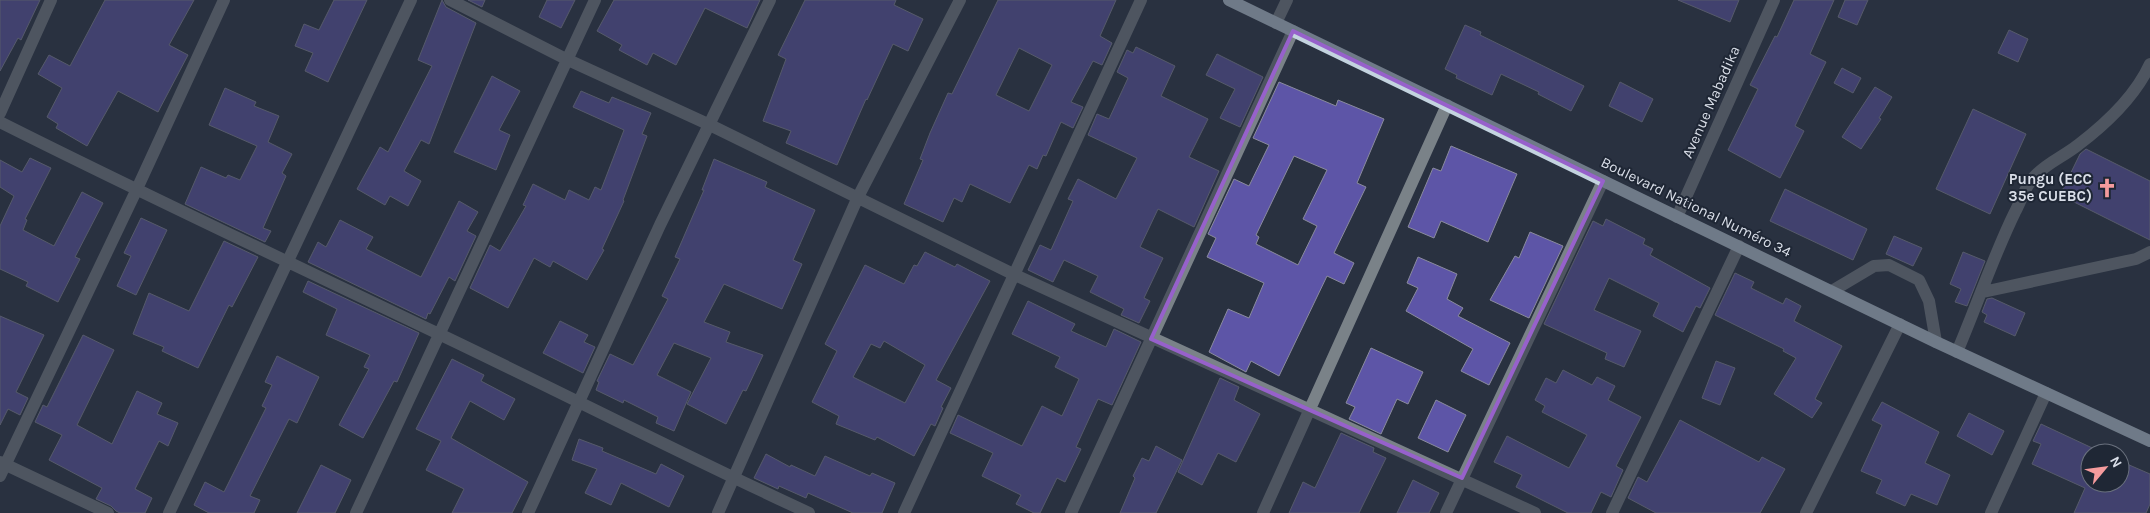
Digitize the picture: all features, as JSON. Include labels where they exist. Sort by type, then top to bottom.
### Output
[{"type":"main road","name":"Boulevard National Numéro 34","points":[[1229,0],[1832,290],[1936,342],[2150,441]]},
{"type":"street","points":[[0,113],[51,0]]},
{"type":"street","points":[[108,513],[2,468],[136,191],[224,0]]},
{"type":"street","points":[[169,513],[411,0]]},
{"type":"street","points":[[450,0],[566,59],[710,125],[1015,275],[1535,513]]},
{"type":"street","points":[[356,513],[595,0]]},
{"type":"street","points":[[528,513],[660,225],[770,0]]},
{"type":"street","points":[[718,513],[858,197],[960,0]]},
{"type":"street","points":[[904,513],[1141,0]]},
{"type":"street","points":[[1276,23],[1287,0]]},
{"type":"street","name":"Avenue Mabadika","points":[[1677,216],[1774,0]]},
{"type":"street","points":[[1071,513],[1293,31]]},
{"type":"street","points":[[1957,352],[1983,292],[2002,238],[2031,180],[2053,160],[2077,146],[2114,115],[2143,79],[2150,64]]},
{"type":"street","points":[[1263,513],[1447,105]]},
{"type":"street","points":[[0,122],[136,191],[440,334],[809,513]]},
{"type":"street","points":[[1446,513],[1604,181]]},
{"type":"street","points":[[1612,513],[1739,246]]},
{"type":"street","points":[[1983,292],[2136,259],[2150,252]]},
{"type":"street","points":[[1832,290],[1874,266],[1888,266],[1919,280],[1929,301],[1936,342]]},
{"type":"street","points":[[1806,513],[1900,324]]},
{"type":"street","points":[[1991,513],[2046,393]]},
{"type":"highlighted area","points":[[1293,31],[1603,181],[1462,478],[1151,339]]},
{"type":"building","points":[[0,0],[40,0],[21,40],[18,38],[0,71]]},
{"type":"building","points":[[105,0],[194,0],[169,45],[188,55],[158,112],[118,91],[87,146],[56,128],[58,124],[47,117],[62,88],[38,74],[49,55],[70,66]]},
{"type":"building","points":[[334,0],[367,0],[328,82],[305,71],[313,53],[295,46],[304,24],[319,30]]},
{"type":"building","points":[[442,0],[446,7],[476,23],[429,144],[421,140],[404,171],[421,181],[408,206],[390,196],[385,205],[357,189],[380,147],[388,152],[432,66],[418,60]]},
{"type":"building","points":[[468,0],[485,0],[482,7]]},
{"type":"building","points":[[547,0],[575,0],[561,28],[539,17]]},
{"type":"building","points":[[614,0],[760,0],[747,28],[705,8],[676,65],[653,53],[647,65],[619,50],[622,45],[597,31]]},
{"type":"building","points":[[805,0],[896,0],[894,5],[923,19],[908,51],[893,44],[837,165],[786,143],[791,131],[763,121],[786,59],[778,55]]},
{"type":"building","points":[[998,0],[1116,0],[1100,36],[1112,43],[1102,65],[1093,61],[1071,102],[1083,107],[1073,128],[1061,122],[1046,156],[1043,155],[1037,169],[1029,165],[1010,203],[970,184],[962,202],[954,198],[943,222],[904,204],[923,160],[920,159],[930,133],[948,93],[952,94]],"holes":[[[1019,48],[1052,65],[1029,111],[996,95]]]},
{"type":"building","points":[[1678,0],[1739,0],[1730,22]]},
{"type":"building","points":[[1794,0],[1834,0],[1810,54],[1826,62],[1795,126],[1804,131],[1780,178],[1728,150],[1758,89],[1750,85],[1775,36],[1777,37]]},
{"type":"building","points":[[1845,0],[1868,0],[1857,25],[1838,17]]},
{"type":"building","points":[[1465,25],[1481,32],[1480,35],[1584,86],[1571,111],[1538,94],[1539,92],[1501,74],[1492,95],[1456,78],[1457,75],[1445,69]]},
{"type":"building","points":[[2009,30],[2028,39],[2018,62],[1998,53]]},
{"type":"building","points":[[1136,47],[1175,66],[1161,96],[1208,119],[1189,157],[1219,171],[1194,227],[1158,209],[1140,247],[1163,258],[1144,298],[1150,301],[1139,323],[1121,315],[1124,309],[1090,292],[1098,276],[1064,260],[1053,282],[1028,270],[1040,245],[1051,250],[1073,201],[1068,199],[1078,179],[1116,199],[1137,158],[1088,135],[1097,114],[1109,119],[1128,78],[1117,72],[1127,50],[1133,53]]},
{"type":"building","points":[[1217,54],[1263,77],[1240,127],[1220,118],[1235,89],[1206,75]]},
{"type":"building","points":[[1842,68],[1861,78],[1853,93],[1834,83]]},
{"type":"building","points":[[492,76],[520,91],[499,130],[510,135],[496,170],[454,152]]},
{"type":"building","points":[[1279,82],[1336,106],[1338,100],[1384,119],[1357,183],[1366,187],[1334,253],[1354,263],[1344,284],[1327,276],[1279,376],[1251,361],[1246,372],[1209,352],[1228,309],[1249,318],[1264,283],[1207,257],[1216,238],[1208,234],[1234,179],[1249,186],[1269,145],[1253,138]],"holes":[[[1294,156],[1327,170],[1303,219],[1317,226],[1298,265],[1256,244],[1259,237],[1256,235]]]},
{"type":"building","points":[[1620,82],[1653,99],[1642,122],[1609,106]]},
{"type":"building","points":[[1875,87],[1892,97],[1879,118],[1881,119],[1861,149],[1842,137]]},
{"type":"building","points":[[225,88],[256,102],[254,106],[279,116],[268,142],[292,154],[282,173],[286,176],[263,228],[271,231],[265,242],[185,204],[201,167],[226,178],[228,175],[240,180],[257,146],[209,125]]},
{"type":"building","points":[[581,91],[609,103],[612,97],[651,113],[642,134],[647,136],[624,201],[602,249],[604,250],[587,280],[553,261],[550,267],[534,258],[508,308],[470,288],[490,245],[500,251],[526,206],[523,205],[533,184],[565,200],[569,190],[589,200],[595,187],[601,190],[624,130],[573,107]]},
{"type":"building","points":[[1973,109],[2026,134],[1990,214],[1936,189]]},
{"type":"building","points":[[1451,146],[1517,174],[1488,242],[1441,221],[1434,238],[1408,227],[1433,168],[1441,171]]},
{"type":"building","name":"Pungu (ECC 35e CUEBC)","points":[[2086,149],[2150,181],[2150,240],[2060,195],[2080,154]]},
{"type":"building","points":[[30,158],[51,168],[25,219],[27,220],[23,230],[54,246],[82,192],[103,203],[75,257],[80,259],[58,302],[26,286],[28,282],[0,269],[0,226],[14,196],[0,187],[0,160],[22,172]]},
{"type":"building","points":[[714,159],[767,182],[765,187],[815,210],[793,260],[802,264],[782,309],[724,284],[704,322],[730,332],[726,342],[763,355],[746,391],[743,390],[726,424],[687,404],[711,358],[674,343],[657,375],[691,392],[674,431],[656,423],[658,417],[624,400],[623,403],[596,390],[599,382],[597,381],[610,354],[633,365],[668,299],[662,296],[680,259],[675,257],[704,190],[702,190]]},
{"type":"building","points":[[1785,189],[1867,229],[1853,260],[1770,221]]},
{"type":"building","points":[[459,201],[478,212],[467,231],[476,236],[455,281],[449,277],[426,319],[308,262],[318,242],[326,247],[340,220],[373,237],[366,249],[421,277]]},
{"type":"building","points":[[141,218],[167,230],[136,295],[117,286],[131,256],[124,253]]},
{"type":"building","points":[[1606,219],[1645,239],[1643,244],[1653,249],[1650,255],[1710,288],[1700,308],[1696,306],[1683,332],[1653,316],[1659,303],[1609,278],[1594,310],[1641,331],[1624,367],[1605,359],[1607,353],[1544,324],[1593,221],[1603,226]]},
{"type":"building","points":[[1530,232],[1563,246],[1529,318],[1490,300],[1515,256],[1519,258]]},
{"type":"building","points":[[1894,236],[1922,248],[1913,266],[1886,254]]},
{"type":"building","points":[[224,241],[258,257],[232,307],[229,305],[198,368],[162,351],[164,347],[133,334],[149,293],[189,311]]},
{"type":"building","points":[[925,252],[955,267],[957,264],[990,281],[936,380],[951,388],[941,407],[943,408],[935,426],[931,424],[914,456],[877,437],[875,440],[836,424],[839,416],[812,402],[837,351],[825,344],[865,265],[904,284],[914,265],[917,266]],"holes":[[[884,341],[925,365],[905,403],[853,377],[871,344],[880,348]]]},
{"type":"building","points":[[1963,252],[1985,261],[1967,306],[1955,302],[1961,289],[1950,284]]},
{"type":"building","points":[[1418,257],[1457,274],[1447,299],[1463,308],[1458,316],[1510,343],[1489,385],[1461,371],[1473,349],[1406,311],[1418,288],[1407,283]]},
{"type":"building","points":[[1735,273],[1754,282],[1751,288],[1783,304],[1786,298],[1801,306],[1794,321],[1842,346],[1815,399],[1822,403],[1812,418],[1774,394],[1796,358],[1783,351],[1784,349],[1715,315]]},
{"type":"building","points":[[308,281],[419,333],[397,382],[394,381],[363,438],[339,425],[369,369],[364,367],[370,355],[326,335],[337,309],[303,292]]},
{"type":"building","points":[[1992,298],[2025,313],[2015,336],[1984,322],[1987,315],[1982,312],[1987,299]]},
{"type":"building","points":[[1028,301],[1075,324],[1071,331],[1106,347],[1114,329],[1141,342],[1112,405],[1098,399],[1076,447],[1081,449],[1065,482],[1057,478],[1040,513],[1034,513],[1016,504],[1021,495],[982,476],[993,453],[950,433],[958,415],[1022,446],[1042,406],[1062,416],[1079,379],[1055,367],[1060,357],[1012,334]]},
{"type":"building","points":[[0,316],[44,335],[16,392],[28,398],[20,415],[8,409],[0,425]]},
{"type":"building","points":[[560,321],[588,335],[584,342],[595,347],[583,373],[543,353]]},
{"type":"building","points":[[83,335],[114,350],[77,425],[112,444],[137,391],[162,403],[157,414],[178,423],[168,446],[159,441],[135,489],[152,498],[145,513],[120,513],[111,506],[96,499],[102,488],[49,460],[62,435],[35,422],[43,405],[47,407]]},
{"type":"building","points":[[1371,348],[1423,372],[1408,404],[1397,399],[1381,434],[1349,419],[1355,407],[1346,403]]},
{"type":"building","points":[[277,356],[319,377],[297,423],[289,419],[250,496],[260,500],[254,513],[209,513],[194,505],[205,482],[224,492],[266,408],[262,406],[272,385],[265,382]]},
{"type":"building","points":[[452,359],[484,375],[481,381],[515,399],[504,420],[470,401],[451,438],[528,482],[512,513],[452,513],[464,489],[426,470],[441,441],[416,429]]},
{"type":"building","points":[[1716,361],[1735,368],[1720,405],[1702,398]]},
{"type":"building","points":[[1563,370],[1592,385],[1597,377],[1615,386],[1608,400],[1641,417],[1616,466],[1623,470],[1611,497],[1601,492],[1591,513],[1568,513],[1516,487],[1522,475],[1494,462],[1507,436],[1569,468],[1587,435],[1542,412],[1545,406],[1535,400],[1546,378],[1556,383]]},
{"type":"building","points":[[1220,378],[1239,387],[1234,400],[1260,414],[1236,462],[1218,453],[1202,485],[1178,472]]},
{"type":"building","points":[[1436,400],[1466,415],[1448,452],[1418,438]]},
{"type":"building","points":[[1882,402],[1939,432],[1925,463],[1950,475],[1937,505],[1911,494],[1905,506],[1876,493],[1882,480],[1861,471],[1882,425],[1872,420]]},
{"type":"building","points":[[1969,413],[2004,431],[1992,455],[1957,436]]},
{"type":"building","points":[[1680,420],[1759,462],[1762,457],[1785,469],[1760,513],[1656,513],[1628,498],[1638,477],[1647,482]]},
{"type":"building","points":[[2041,424],[2082,443],[2080,443],[2080,486],[2032,464],[2041,444],[2033,441]]},
{"type":"building","points":[[1341,433],[1374,448],[1373,452],[1386,458],[1359,513],[1289,513],[1303,482],[1315,488]]},
{"type":"building","points":[[579,439],[603,448],[602,451],[656,474],[661,464],[684,476],[669,507],[621,483],[611,505],[585,493],[597,469],[572,460]]},
{"type":"building","points":[[1156,446],[1182,460],[1156,513],[1120,513],[1135,478],[1133,476],[1142,458],[1149,461]]},
{"type":"building","points":[[766,454],[790,467],[791,465],[815,476],[825,456],[870,476],[872,473],[895,483],[882,513],[853,513],[808,493],[806,498],[779,486],[778,489],[754,478]]},
{"type":"building","points":[[321,465],[351,480],[335,513],[297,513]]},
{"type":"building","points":[[2130,465],[2150,474],[2150,504],[2146,513],[2074,513],[2083,493],[2130,493]]},
{"type":"building","points":[[1413,480],[1439,493],[1429,513],[1397,513]]},
{"type":"place","name":"Pungu (ECC 35e CUEBC)","points":[[2107,188]]}]
